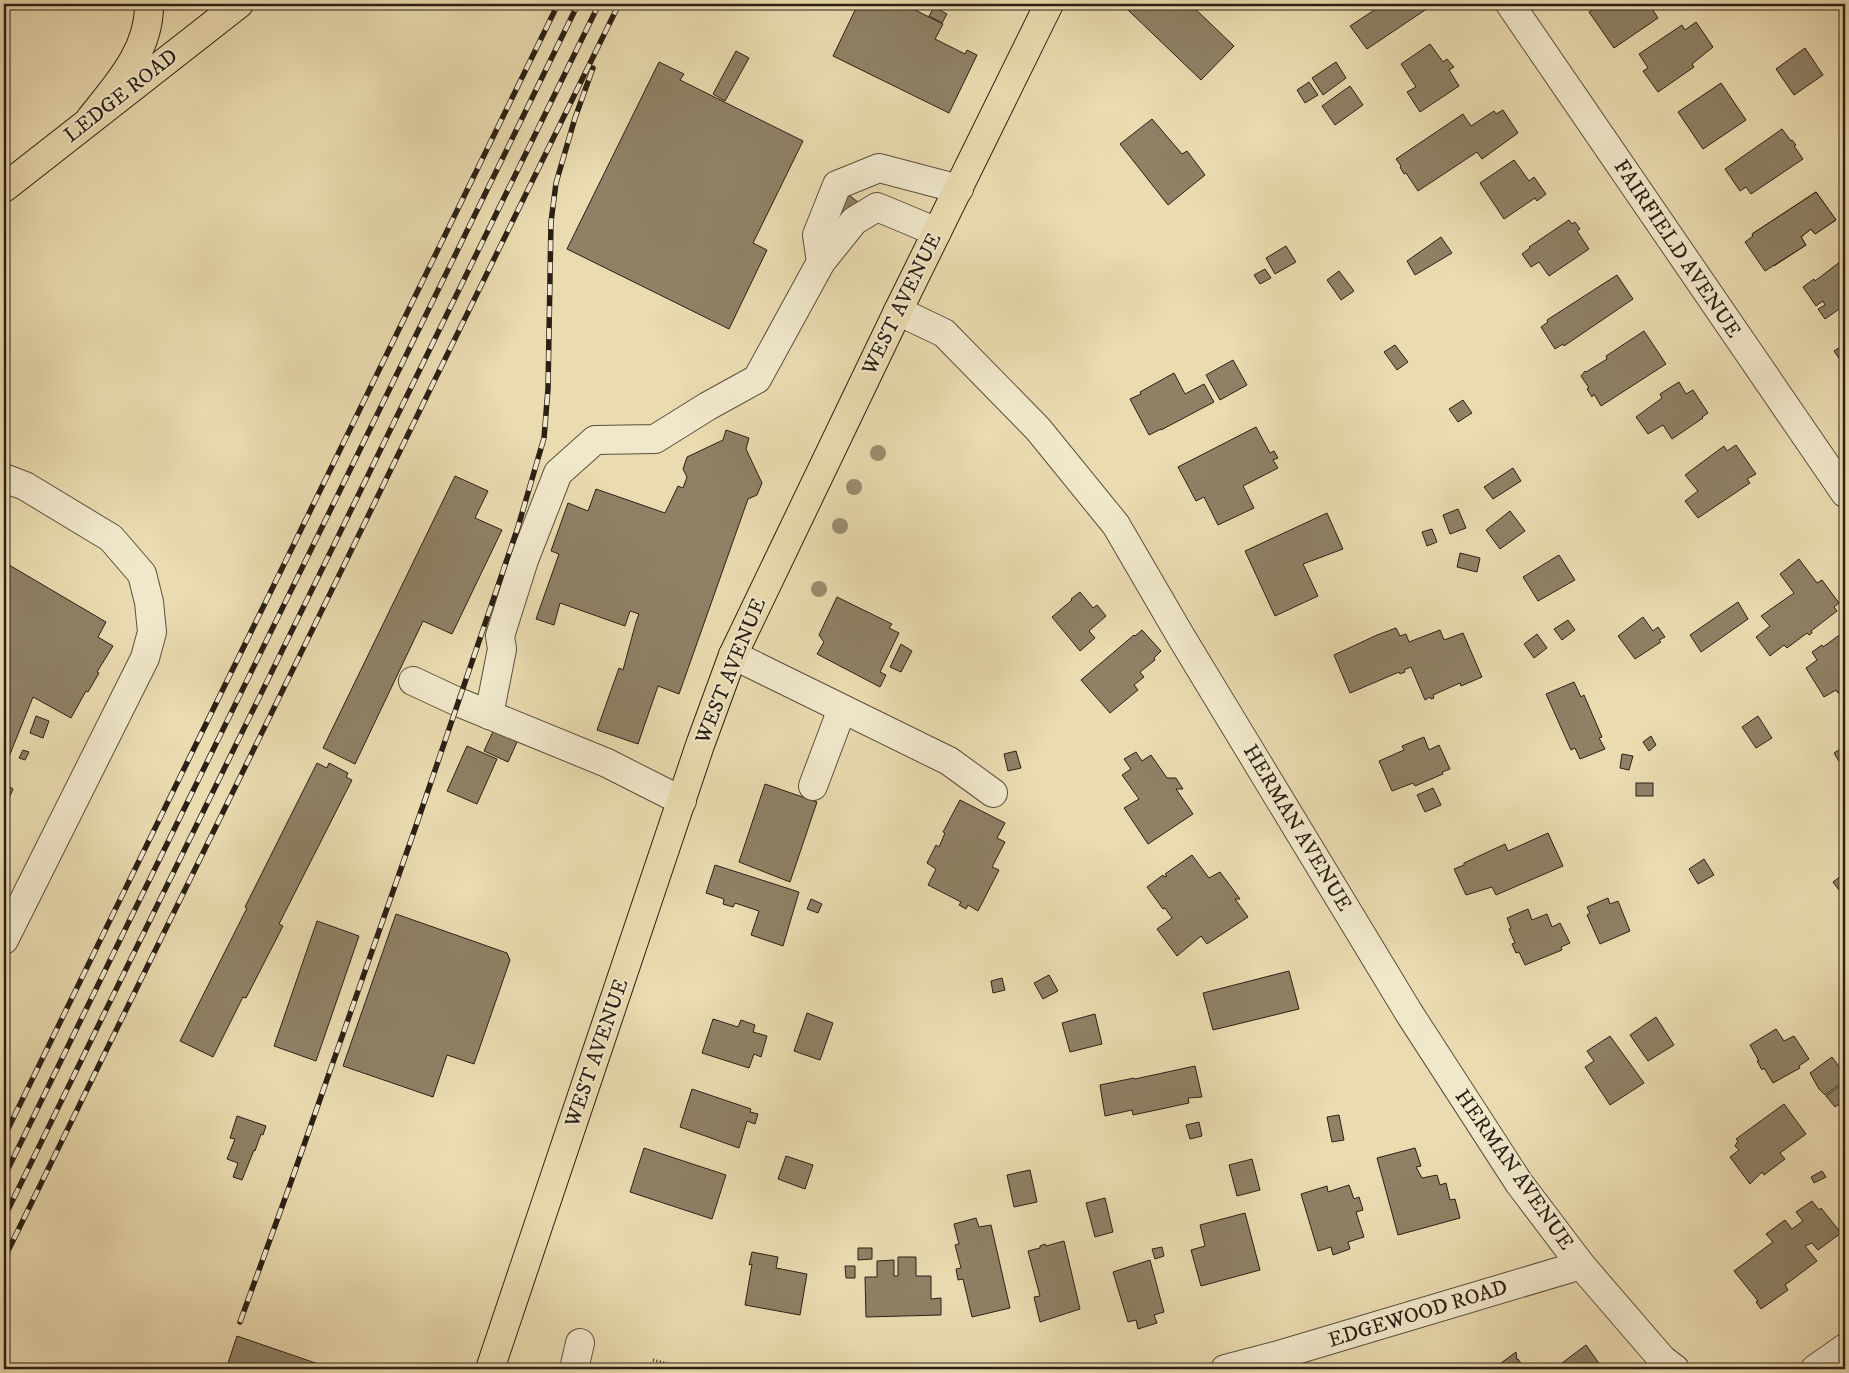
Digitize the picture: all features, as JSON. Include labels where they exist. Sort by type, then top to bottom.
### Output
[{"type":"main road","points":[[90,119],[129,68],[140,48],[148,22],[150,4]]},
{"type":"main road","name":"LEDGE ROAD","points":[[4,188],[239,4]]},
{"type":"main road","name":"WEST AVENUE","points":[[490,1369],[733,655],[898,311],[1049,4]]},
{"type":"street","name":"FAIRFIELD AVENUE","points":[[1510,4],[1845,494]]},
{"type":"street","points":[[822,262],[817,235],[837,185],[879,168],[958,188]]},
{"type":"street","points":[[489,715],[502,649],[500,636],[524,560],[558,473],[594,440],[655,439],[708,406],[757,379],[822,262],[854,221],[877,207],[937,232]]},
{"type":"street","name":"HERMAN AVENUE","points":[[898,311],[944,333],[1038,429],[1116,525],[1180,635],[1409,1013],[1519,1183],[1581,1265],[1662,1359],[1675,1369]]},
{"type":"street","points":[[4,478],[24,486],[111,538],[142,574],[149,602],[152,632],[145,658],[4,940]]},
{"type":"street","points":[[733,655],[949,761],[992,793]]},
{"type":"street","points":[[412,681],[607,763],[682,801]]},
{"type":"street","points":[[814,786],[842,709]]},
{"type":"street","name":"EDGEWOOD ROAD","points":[[1225,1369],[1279,1356],[1581,1265]]},
{"type":"street","points":[[574,1369],[580,1343]]},
{"type":"street","points":[[1815,1369],[1845,1348]]},
{"type":"path","points":[[653,1360],[687,1369]]},
{"type":"building","points":[[858,4],[903,4],[943,24],[935,39],[965,54],[967,50],[977,55],[949,113],[833,56]]},
{"type":"building","points":[[1134,4],[1190,4],[1234,46],[1201,80],[1128,10]]},
{"type":"building","points":[[1377,4],[1434,4],[1367,49],[1350,26],[1379,7]]},
{"type":"building","points":[[1601,4],[1649,4],[1658,18],[1614,48],[1589,12]]},
{"type":"building","points":[[934,7],[947,14],[942,23],[929,16]]},
{"type":"building","points":[[1696,22],[1713,47],[1692,64],[1694,67],[1658,92],[1643,71],[1648,68],[1639,54],[1682,25],[1685,30]]},
{"type":"building","points":[[1430,44],[1443,62],[1447,59],[1454,67],[1449,70],[1459,86],[1420,112],[1407,92],[1416,87],[1401,64]]},
{"type":"building","points":[[1805,48],[1823,75],[1794,95],[1776,69]]},
{"type":"building","points":[[736,51],[749,58],[725,101],[713,94]]},
{"type":"building","points":[[659,62],[684,74],[680,80],[803,141],[753,243],[767,250],[729,329],[567,249]]},
{"type":"building","points":[[1336,62],[1346,78],[1323,95],[1312,78]]},
{"type":"building","points":[[1309,82],[1318,95],[1305,103],[1297,90]]},
{"type":"building","points":[[1721,83],[1746,120],[1703,149],[1678,112]]},
{"type":"building","points":[[1350,86],[1363,105],[1335,125],[1322,106]]},
{"type":"building","points":[[1503,110],[1518,133],[1482,159],[1477,152],[1418,191],[1406,173],[1404,174],[1396,159],[1463,114],[1471,126],[1494,111],[1496,114]]},
{"type":"building","points":[[1152,119],[1182,154],[1187,151],[1205,175],[1168,205],[1120,144]]},
{"type":"building","points":[[1782,129],[1796,145],[1794,146],[1803,159],[1751,194],[1746,187],[1740,191],[1725,169]]},
{"type":"building","points":[[1514,160],[1529,181],[1534,177],[1546,194],[1537,201],[1535,198],[1504,219],[1480,183]]},
{"type":"building","points":[[1816,192],[1836,220],[1815,234],[1811,229],[1801,237],[1806,245],[1774,266],[1752,234]]},
{"type":"building","points":[[1816,192],[1836,220],[1815,234],[1811,229],[1801,237],[1806,245],[1765,271],[1745,242],[1753,236],[1752,234]]},
{"type":"building","points":[[849,195],[859,203],[847,218],[837,210]]},
{"type":"building","points":[[1569,220],[1572,224],[1575,222],[1580,229],[1577,231],[1589,249],[1549,276],[1539,262],[1531,267],[1522,254],[1529,247]]},
{"type":"building","points":[[1441,237],[1452,253],[1415,275],[1407,261]]},
{"type":"building","points":[[1286,246],[1296,262],[1275,274],[1266,258]]},
{"type":"building","points":[[1845,258],[1845,305],[1825,319],[1818,309],[1825,305],[1823,301],[1816,306],[1803,287],[1814,279],[1815,281]]},
{"type":"building","points":[[1265,269],[1271,278],[1260,284],[1254,275]]},
{"type":"building","points":[[1339,271],[1354,291],[1341,300],[1327,280]]},
{"type":"building","points":[[1617,275],[1633,299],[1564,346],[1563,344],[1555,349],[1541,327],[1548,322],[1547,320]]},
{"type":"building","points":[[1644,331],[1666,364],[1601,406],[1594,394],[1592,397],[1587,389],[1589,388],[1581,376],[1585,371],[1607,359],[1606,356]]},
{"type":"building","points":[[1845,344],[1845,367],[1834,351]]},
{"type":"building","points":[[1395,345],[1408,362],[1397,370],[1384,352]]},
{"type":"building","points":[[1233,360],[1247,385],[1220,400],[1206,375]]},
{"type":"building","points":[[1174,373],[1185,394],[1204,384],[1214,402],[1149,435],[1130,399]]},
{"type":"building","points":[[1679,382],[1686,394],[1693,390],[1708,413],[1672,439],[1663,425],[1648,434],[1636,417],[1662,398],[1660,394]]},
{"type":"building","points":[[1463,400],[1472,413],[1458,422],[1449,409]]},
{"type":"building","points":[[1256,427],[1270,453],[1274,451],[1278,458],[1273,460],[1278,468],[1243,486],[1254,508],[1218,525],[1204,497],[1196,501],[1178,467]]},
{"type":"building","points":[[726,430],[749,438],[746,449],[762,483],[757,495],[748,499],[679,694],[658,686],[638,744],[597,730],[619,668],[623,670],[639,614],[630,611],[625,626],[560,603],[554,625],[536,619],[559,554],[551,551],[568,503],[588,511],[596,489],[665,513],[678,486],[683,488],[687,477],[683,469],[687,457],[723,440]]},
{"type":"building","points":[[1736,445],[1756,474],[1747,479],[1750,483],[1698,518],[1685,501],[1698,491],[1685,475],[1724,446],[1727,451]]},
{"type":"building","points":[[1513,468],[1521,481],[1493,499],[1484,487]]},
{"type":"building","points":[[455,476],[488,491],[475,518],[502,530],[452,634],[423,621],[355,764],[323,748]]},
{"type":"building","points":[[1458,509],[1466,528],[1450,534],[1443,515]]},
{"type":"building","points":[[1510,511],[1525,531],[1500,549],[1486,530]]},
{"type":"building","points":[[1327,513],[1343,549],[1303,564],[1318,596],[1275,616],[1245,551]]},
{"type":"building","points":[[1432,529],[1437,542],[1427,546],[1422,532]]},
{"type":"building","points":[[1460,553],[1480,558],[1477,572],[1457,567]]},
{"type":"building","points":[[1559,555],[1575,580],[1538,601],[1523,577]]},
{"type":"building","points":[[1799,559],[1817,583],[1822,580],[1839,603],[1834,607],[1837,611],[1811,631],[1812,633],[1809,635],[1807,633],[1787,648],[1784,645],[1770,656],[1756,637],[1770,626],[1761,616],[1794,593],[1780,574]]},
{"type":"building","points":[[4,562],[106,622],[98,637],[113,646],[97,672],[99,673],[88,692],[86,691],[71,718],[33,697],[4,769]]},
{"type":"building","points":[[1080,592],[1093,608],[1097,605],[1106,616],[1089,631],[1095,638],[1080,651],[1052,617]]},
{"type":"building","points":[[837,597],[892,624],[889,628],[899,633],[880,672],[886,675],[880,687],[817,654],[824,642],[819,635]]},
{"type":"building","points":[[1738,602],[1748,619],[1701,652],[1690,635]]},
{"type":"building","points":[[1643,617],[1653,631],[1658,627],[1665,637],[1659,640],[1661,642],[1635,659],[1618,636]]},
{"type":"building","points":[[1568,620],[1575,630],[1562,640],[1554,629]]},
{"type":"building","points":[[1396,628],[1400,636],[1406,634],[1409,642],[1440,630],[1444,640],[1463,633],[1482,677],[1461,686],[1460,683],[1433,695],[1434,698],[1431,699],[1430,697],[1425,700],[1411,667],[1404,670],[1405,672],[1400,674],[1399,672],[1350,693],[1334,655]]},
{"type":"building","points":[[1142,630],[1161,651],[1154,658],[1155,660],[1140,672],[1144,677],[1134,685],[1138,690],[1110,713],[1081,680]]},
{"type":"building","points":[[1845,631],[1845,688],[1838,693],[1836,690],[1824,697],[1806,668],[1817,660],[1812,652],[1822,645],[1823,647]]},
{"type":"building","points":[[1537,634],[1547,648],[1534,658],[1524,644]]},
{"type":"building","points":[[901,644],[912,651],[901,672],[890,667]]},
{"type":"building","points":[[1574,682],[1581,697],[1584,695],[1602,737],[1599,738],[1605,749],[1580,759],[1575,748],[1571,750],[1546,694]]},
{"type":"building","points":[[36,716],[49,721],[43,738],[30,733]]},
{"type":"building","points":[[1758,716],[1772,738],[1756,748],[1742,727]]},
{"type":"building","points":[[494,729],[518,740],[508,762],[484,751]]},
{"type":"building","points":[[1651,736],[1656,745],[1649,751],[1643,742]]},
{"type":"building","points":[[1424,737],[1429,750],[1439,745],[1450,769],[1415,786],[1413,783],[1392,791],[1379,761],[1404,750],[1402,746]]},
{"type":"building","points":[[467,746],[497,759],[477,804],[447,791]]},
{"type":"building","points":[[1845,746],[1845,771],[1834,753]]},
{"type":"building","points":[[23,750],[29,752],[25,760],[19,758]]},
{"type":"building","points":[[1016,751],[1021,768],[1008,771],[1004,754]]},
{"type":"building","points":[[1136,752],[1142,761],[1151,755],[1167,778],[1176,778],[1183,789],[1176,789],[1193,814],[1148,844],[1124,808],[1139,799],[1122,775],[1131,769],[1124,759]]},
{"type":"building","points":[[1622,754],[1633,756],[1629,770],[1620,768]]},
{"type":"building","points":[[317,763],[327,768],[329,763],[348,773],[346,777],[352,780],[279,924],[283,926],[246,998],[243,997],[213,1057],[180,1041]]},
{"type":"building","points":[[4,783],[13,789],[4,810]]},
{"type":"building","points":[[1636,783],[1653,783],[1653,796],[1636,796]]},
{"type":"building","points":[[765,784],[817,802],[790,882],[739,862]]},
{"type":"building","points":[[1433,788],[1441,805],[1425,812],[1417,795]]},
{"type":"building","points":[[960,800],[1005,823],[997,838],[1005,842],[992,867],[999,870],[978,911],[968,905],[966,909],[959,905],[961,902],[928,885],[936,869],[927,863],[936,845],[939,847],[945,833],[943,832]]},
{"type":"building","points":[[1548,833],[1563,866],[1496,895],[1492,887],[1466,895],[1454,869],[1505,844],[1508,851]]},
{"type":"building","points":[[1192,855],[1209,878],[1220,872],[1240,899],[1235,899],[1248,917],[1207,944],[1201,936],[1177,956],[1157,929],[1172,918],[1147,887],[1163,875],[1164,877],[1167,876],[1165,874]]},
{"type":"building","points":[[1704,859],[1714,875],[1698,884],[1689,869]]},
{"type":"building","points":[[715,865],[799,892],[783,946],[751,935],[759,911],[735,903],[733,907],[723,904],[724,899],[706,893]]},
{"type":"building","points":[[1845,873],[1845,898],[1833,882]]},
{"type":"building","points":[[1608,898],[1610,904],[1618,901],[1630,931],[1600,944],[1587,915],[1590,913],[1587,907]]},
{"type":"building","points":[[811,899],[822,904],[818,913],[807,909]]},
{"type":"building","points":[[1528,909],[1532,920],[1547,914],[1552,927],[1560,923],[1570,943],[1561,947],[1562,950],[1525,965],[1519,952],[1516,953],[1512,944],[1515,943],[1507,918]]},
{"type":"building","points":[[396,914],[507,953],[510,960],[474,1064],[447,1055],[433,1097],[343,1066]]},
{"type":"building","points":[[317,921],[359,936],[316,1061],[274,1046]]},
{"type":"building","points":[[1289,971],[1299,1009],[1213,1030],[1203,993]]},
{"type":"building","points":[[1049,975],[1058,991],[1043,999],[1034,983]]},
{"type":"building","points":[[1002,978],[1005,990],[993,993],[991,981]]},
{"type":"building","points":[[807,1013],[833,1023],[820,1060],[794,1051]]},
{"type":"building","points":[[1095,1014],[1102,1044],[1070,1052],[1062,1023]]},
{"type":"building","points":[[1656,1017],[1674,1045],[1648,1061],[1630,1035]]},
{"type":"building","points":[[713,1019],[738,1027],[741,1020],[755,1025],[753,1032],[767,1036],[761,1057],[754,1054],[749,1068],[702,1053]]},
{"type":"building","points":[[1776,1029],[1784,1041],[1794,1036],[1809,1059],[1799,1066],[1800,1068],[1773,1083],[1764,1068],[1762,1070],[1750,1045]]},
{"type":"building","points":[[1610,1036],[1644,1083],[1610,1105],[1585,1067],[1594,1061],[1587,1051]]},
{"type":"building","points":[[1832,1057],[1845,1075],[1845,1080],[1825,1095],[1819,1089],[1810,1073]]},
{"type":"building","points":[[1195,1066],[1202,1097],[1188,1098],[1189,1103],[1133,1115],[1132,1110],[1105,1116],[1100,1085]]},
{"type":"building","points":[[1845,1082],[1845,1100],[1835,1107],[1826,1096]]},
{"type":"building","points":[[692,1089],[751,1109],[750,1112],[758,1114],[755,1124],[747,1121],[739,1148],[680,1127]]},
{"type":"building","points":[[1784,1104],[1806,1134],[1780,1153],[1785,1159],[1764,1175],[1762,1172],[1750,1184],[1730,1157],[1739,1150],[1735,1146],[1738,1141],[1736,1139]]},
{"type":"building","points":[[1339,1115],[1344,1140],[1332,1142],[1327,1117]]},
{"type":"building","points":[[237,1116],[266,1126],[242,1180],[233,1177],[238,1163],[227,1159],[235,1139],[230,1138]]},
{"type":"building","points":[[1199,1122],[1202,1136],[1190,1139],[1186,1125]]},
{"type":"building","points":[[644,1148],[726,1175],[712,1219],[630,1192]]},
{"type":"building","points":[[1415,1148],[1421,1166],[1416,1167],[1422,1178],[1437,1175],[1440,1185],[1446,1183],[1450,1200],[1455,1199],[1460,1218],[1398,1235],[1377,1158]]},
{"type":"building","points":[[786,1156],[813,1165],[805,1189],[778,1179]]},
{"type":"building","points":[[1252,1159],[1260,1190],[1237,1196],[1229,1165]]},
{"type":"building","points":[[1030,1170],[1037,1202],[1014,1207],[1007,1175]]},
{"type":"building","points":[[1822,1171],[1826,1177],[1814,1183],[1811,1177]]},
{"type":"building","points":[[1349,1185],[1354,1199],[1359,1197],[1363,1210],[1356,1212],[1364,1237],[1348,1242],[1350,1249],[1333,1255],[1331,1247],[1318,1251],[1301,1194],[1327,1186],[1328,1192]]},
{"type":"building","points":[[1105,1198],[1113,1232],[1095,1237],[1086,1203]]},
{"type":"building","points":[[1812,1201],[1819,1210],[1821,1208],[1841,1233],[1818,1250],[1812,1243],[1805,1246],[1817,1261],[1785,1285],[1788,1290],[1761,1309],[1756,1302],[1758,1301],[1734,1271],[1773,1242],[1766,1234],[1785,1220],[1792,1229],[1803,1221],[1796,1212]]},
{"type":"building","points":[[1245,1213],[1260,1270],[1201,1286],[1191,1250],[1205,1246],[1200,1225]]},
{"type":"building","points":[[976,1218],[979,1227],[991,1225],[1010,1308],[972,1317],[963,1279],[958,1280],[956,1269],[961,1268],[955,1245],[959,1244],[954,1224]]},
{"type":"building","points":[[1064,1241],[1080,1309],[1040,1322],[1034,1297],[1040,1296],[1028,1251],[1040,1248],[1040,1246],[1045,1244],[1046,1246]]},
{"type":"building","points":[[1162,1247],[1164,1256],[1155,1259],[1152,1249]]},
{"type":"building","points":[[858,1248],[872,1248],[872,1259],[858,1260]]},
{"type":"building","points":[[752,1252],[778,1257],[776,1268],[807,1274],[800,1315],[745,1305],[752,1264],[749,1265]]},
{"type":"building","points":[[898,1257],[916,1257],[916,1276],[931,1276],[931,1299],[941,1298],[941,1315],[866,1317],[865,1277],[877,1277],[877,1261],[894,1260],[894,1276],[898,1276]]},
{"type":"building","points":[[1150,1260],[1164,1312],[1154,1315],[1157,1323],[1138,1329],[1136,1320],[1128,1322],[1113,1272]]},
{"type":"building","points":[[845,1266],[855,1266],[855,1278],[846,1278]]},
{"type":"building","points":[[237,1336],[330,1368],[226,1369]]},
{"type":"building","points":[[1586,1345],[1603,1369],[1554,1369]]},
{"type":"building","points":[[1516,1352],[1517,1360],[1525,1369],[1493,1369]]},
{"type":"railway","points":[[4,1137],[558,4]]},
{"type":"railway","points":[[4,1177],[578,4]]},
{"type":"railway","points":[[4,1218],[599,4]]},
{"type":"railway","points":[[4,1259],[619,4]]},
{"type":"railway","points":[[240,1322],[417,823],[518,527],[544,438],[548,389],[551,222],[556,183],[575,118],[593,68]]}]
